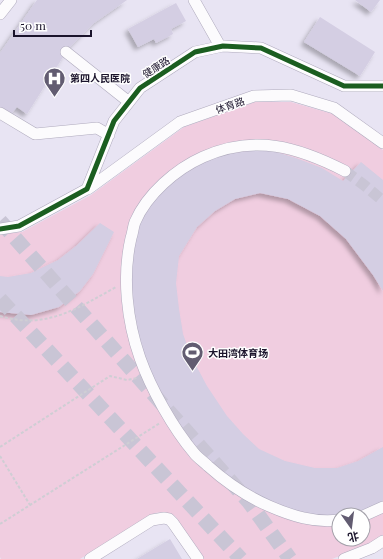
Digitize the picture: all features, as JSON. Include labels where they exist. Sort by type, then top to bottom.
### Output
[{"type":"street","points":[[0,14],[10,0]]},
{"type":"street","points":[[194,0],[220,46]]},
{"type":"street","name":"健康路","points":[[87,189],[114,121],[140,88],[195,52],[220,46],[260,48],[344,86],[383,86]]},
{"type":"street","points":[[66,52],[129,102]]},
{"type":"street","name":"体育路","points":[[87,189],[180,122],[254,96],[291,95],[334,108],[383,143]]},
{"type":"street","points":[[0,113],[34,134],[97,128],[108,135]]},
{"type":"street","points":[[331,521],[291,516],[257,501],[226,482],[194,454],[156,395],[140,358],[130,320],[126,282],[128,249],[135,222],[148,200],[170,178],[192,162],[218,150],[246,145],[275,146],[298,150],[328,162],[345,171]]},
{"type":"street","points":[[0,229],[18,226],[87,189]]},
{"type":"street","points":[[371,512],[383,507]]},
{"type":"street","points":[[90,559],[152,520],[164,518],[173,523],[198,559]]},
{"type":"street","points":[[344,559],[372,548],[383,541]]},
{"type":"path","points":[[0,316],[22,320],[50,318],[73,311],[126,282]]},
{"type":"path","points":[[0,447],[110,376],[127,380],[148,376]]},
{"type":"path","points":[[0,524],[170,418]]},
{"type":"path","points":[[0,456],[30,505]]},
{"type":"shaded area","name":"大田湾体育场","points":[[255,102],[291,102],[333,114],[383,150],[383,536],[371,543],[371,507],[331,507],[331,547],[362,547],[332,559],[203,559],[175,516],[164,512],[155,513],[80,559],[1,559],[0,234],[22,232],[91,195],[184,127]]},
{"type":"building","points":[[37,0],[127,0],[94,23],[68,49],[27,114],[17,107],[9,116],[0,110],[0,53]]},
{"type":"building","points":[[355,0],[380,0],[371,12]]},
{"type":"building","points":[[176,3],[186,21],[171,29],[173,34],[156,43],[154,39],[138,47],[128,29]]},
{"type":"building","points":[[320,17],[375,52],[360,76],[304,42]]},
{"type":"building","points":[[247,151],[273,151],[322,168],[343,181],[361,162],[383,180],[383,291],[346,239],[320,216],[288,199],[260,193],[235,199],[215,211],[197,227],[179,256],[176,283],[183,334],[191,356],[207,386],[227,416],[259,449],[285,461],[315,468],[337,468],[358,461],[383,447],[383,502],[371,507],[331,507],[331,518],[327,519],[293,513],[228,479],[198,452],[160,394],[142,358],[133,319],[130,281],[133,249],[140,223],[152,202],[173,182],[196,165],[219,155]]},
{"type":"building","points":[[100,223],[114,232],[93,274],[80,291],[59,307],[31,315],[0,312],[0,276],[8,277],[31,273],[58,260],[76,246]]},
{"type":"building","points":[[170,539],[182,559],[137,559]]},
{"type":"tunnel","points":[[345,171],[383,201]]},
{"type":"tunnel","points":[[0,221],[249,502],[290,559]]},
{"type":"tunnel","points":[[0,299],[241,559]]},
{"type":"cycle path","points":[[0,229],[19,226],[87,189],[114,121],[140,88],[195,52],[223,46],[261,48],[344,86],[383,86]]},
{"type":"place","name":"第四人民医院","points":[[54,98]]},
{"type":"place","name":"大田湾体育场","points":[[192,372]]}]
